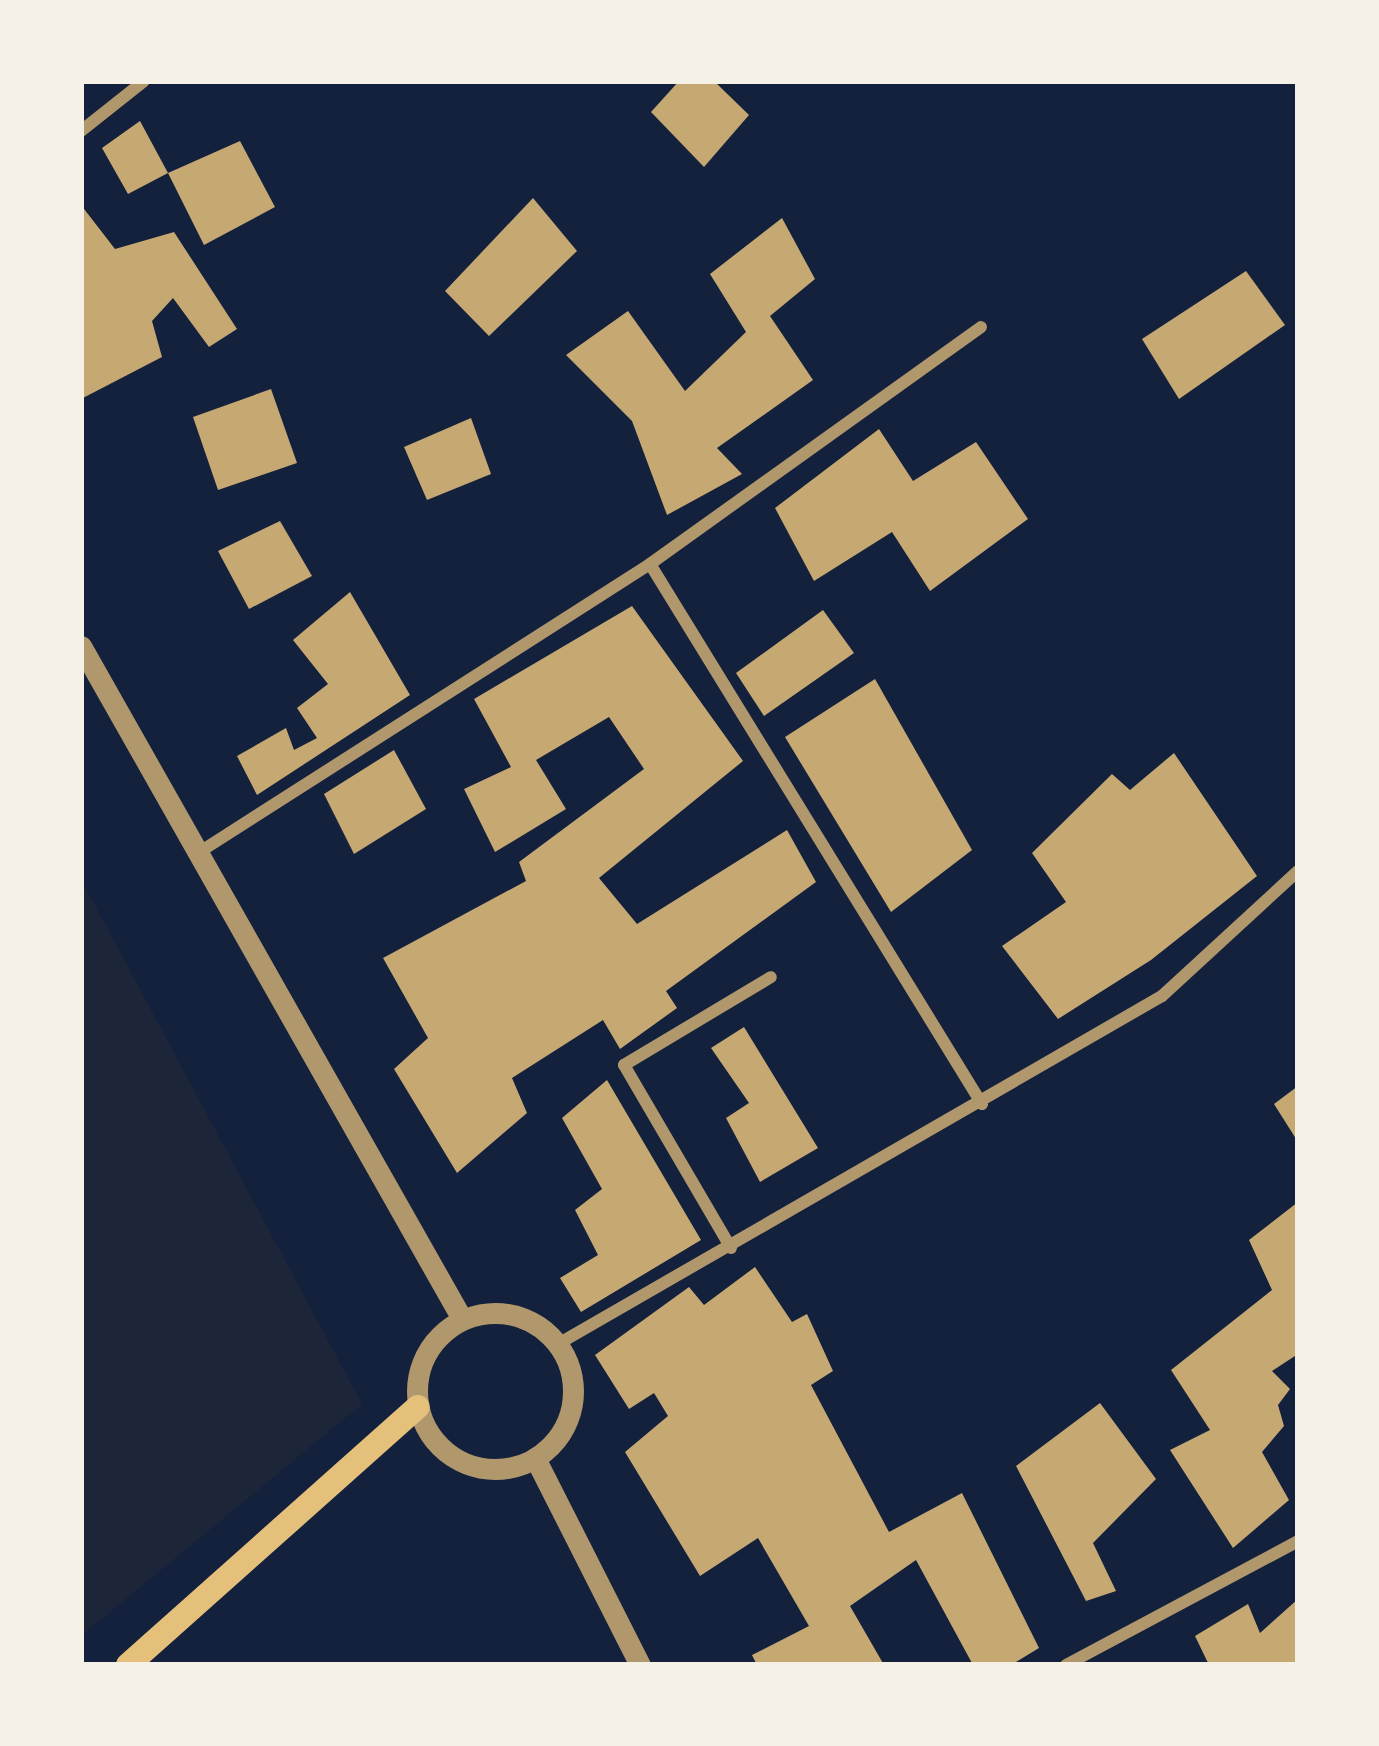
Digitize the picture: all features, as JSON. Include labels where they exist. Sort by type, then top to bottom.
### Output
[{"type":"main road","points":[[128,1665],[418,1407]]},
{"type":"street","points":[[81,131],[144,81]]},
{"type":"street","points":[[198,853],[650,564],[981,327]]},
{"type":"street","points":[[650,564],[982,1104]]},
{"type":"street","points":[[81,646],[462,1319]]},
{"type":"street","points":[[558,1345],[1162,997],[1298,871]]},
{"type":"street","points":[[731,1248],[624,1065],[771,977]]},
{"type":"street","points":[[515,1315],[558,1345],[570,1370],[570,1408],[555,1442],[512,1468],[464,1463],[426,1430],[418,1407],[424,1355],[462,1319],[515,1315]]},
{"type":"street","points":[[535,1458],[640,1665]]},
{"type":"street","points":[[1066,1665],[1298,1540]]},
{"type":"shaded area","points":[[81,879],[362,1404],[81,1636]]},
{"type":"building","points":[[679,81],[714,81],[749,115],[704,167],[651,112]]},
{"type":"building","points":[[140,121],[168,173],[128,194],[102,148]]},
{"type":"building","points":[[240,141],[275,207],[204,245],[168,173]]},
{"type":"building","points":[[533,198],[577,251],[489,336],[445,291]]},
{"type":"building","points":[[81,205],[115,249],[174,232],[237,329],[209,347],[173,298],[152,321],[162,357],[81,399]]},
{"type":"building","points":[[782,218],[815,279],[770,316],[813,380],[717,448],[742,474],[667,515],[632,421],[566,355],[628,311],[685,391],[746,332],[710,274]]},
{"type":"building","points":[[1246,271],[1285,325],[1179,399],[1142,339]]},
{"type":"building","points":[[271,389],[297,463],[218,490],[193,417]]},
{"type":"building","points":[[471,418],[491,474],[427,500],[404,447]]},
{"type":"building","points":[[879,429],[913,481],[976,442],[1028,519],[930,591],[892,532],[814,581],[775,508]]},
{"type":"building","points":[[280,521],[312,576],[249,609],[218,551]]},
{"type":"building","points":[[350,592],[410,695],[257,795],[237,756],[286,728],[294,750],[317,738],[297,708],[328,684],[293,640]]},
{"type":"building","points":[[632,606],[743,761],[599,878],[637,924],[787,830],[816,882],[666,991],[677,1008],[620,1049],[603,1020],[512,1078],[527,1113],[457,1173],[394,1069],[428,1038],[383,958],[526,881],[519,862],[644,769],[609,717],[536,760],[566,809],[495,852],[464,789],[511,767],[474,699]]},
{"type":"building","points":[[823,610],[854,653],[764,716],[736,673]]},
{"type":"building","points":[[875,679],[972,850],[891,912],[785,737]]},
{"type":"building","points":[[394,750],[426,809],[354,854],[324,794]]},
{"type":"building","points":[[1174,753],[1257,876],[1151,960],[1058,1019],[1002,946],[1066,902],[1032,853],[1112,774],[1130,790]]},
{"type":"building","points":[[744,1027],[818,1148],[760,1182],[726,1118],[749,1103],[711,1048]]},
{"type":"building","points":[[607,1080],[701,1240],[581,1312],[560,1278],[598,1255],[575,1210],[602,1189],[562,1118]]},
{"type":"building","points":[[1298,1086],[1298,1142],[1274,1104]]},
{"type":"building","points":[[1298,1202],[1298,1354],[1272,1371],[1290,1389],[1278,1405],[1284,1426],[1262,1452],[1289,1500],[1233,1548],[1170,1450],[1210,1430],[1171,1370],[1272,1290],[1249,1240]]},
{"type":"building","points":[[755,1267],[792,1322],[807,1314],[833,1371],[811,1385],[889,1532],[962,1493],[1039,1648],[1011,1665],[973,1665],[916,1560],[850,1606],[884,1665],[757,1665],[752,1655],[809,1626],[758,1538],[700,1576],[625,1452],[668,1416],[654,1393],[629,1409],[595,1355],[689,1287],[704,1305]]},
{"type":"building","points":[[1100,1403],[1156,1479],[1093,1543],[1116,1591],[1086,1601],[1016,1466]]},
{"type":"building","points":[[1298,1599],[1298,1665],[1209,1665],[1195,1636],[1248,1604],[1260,1633]]}]
